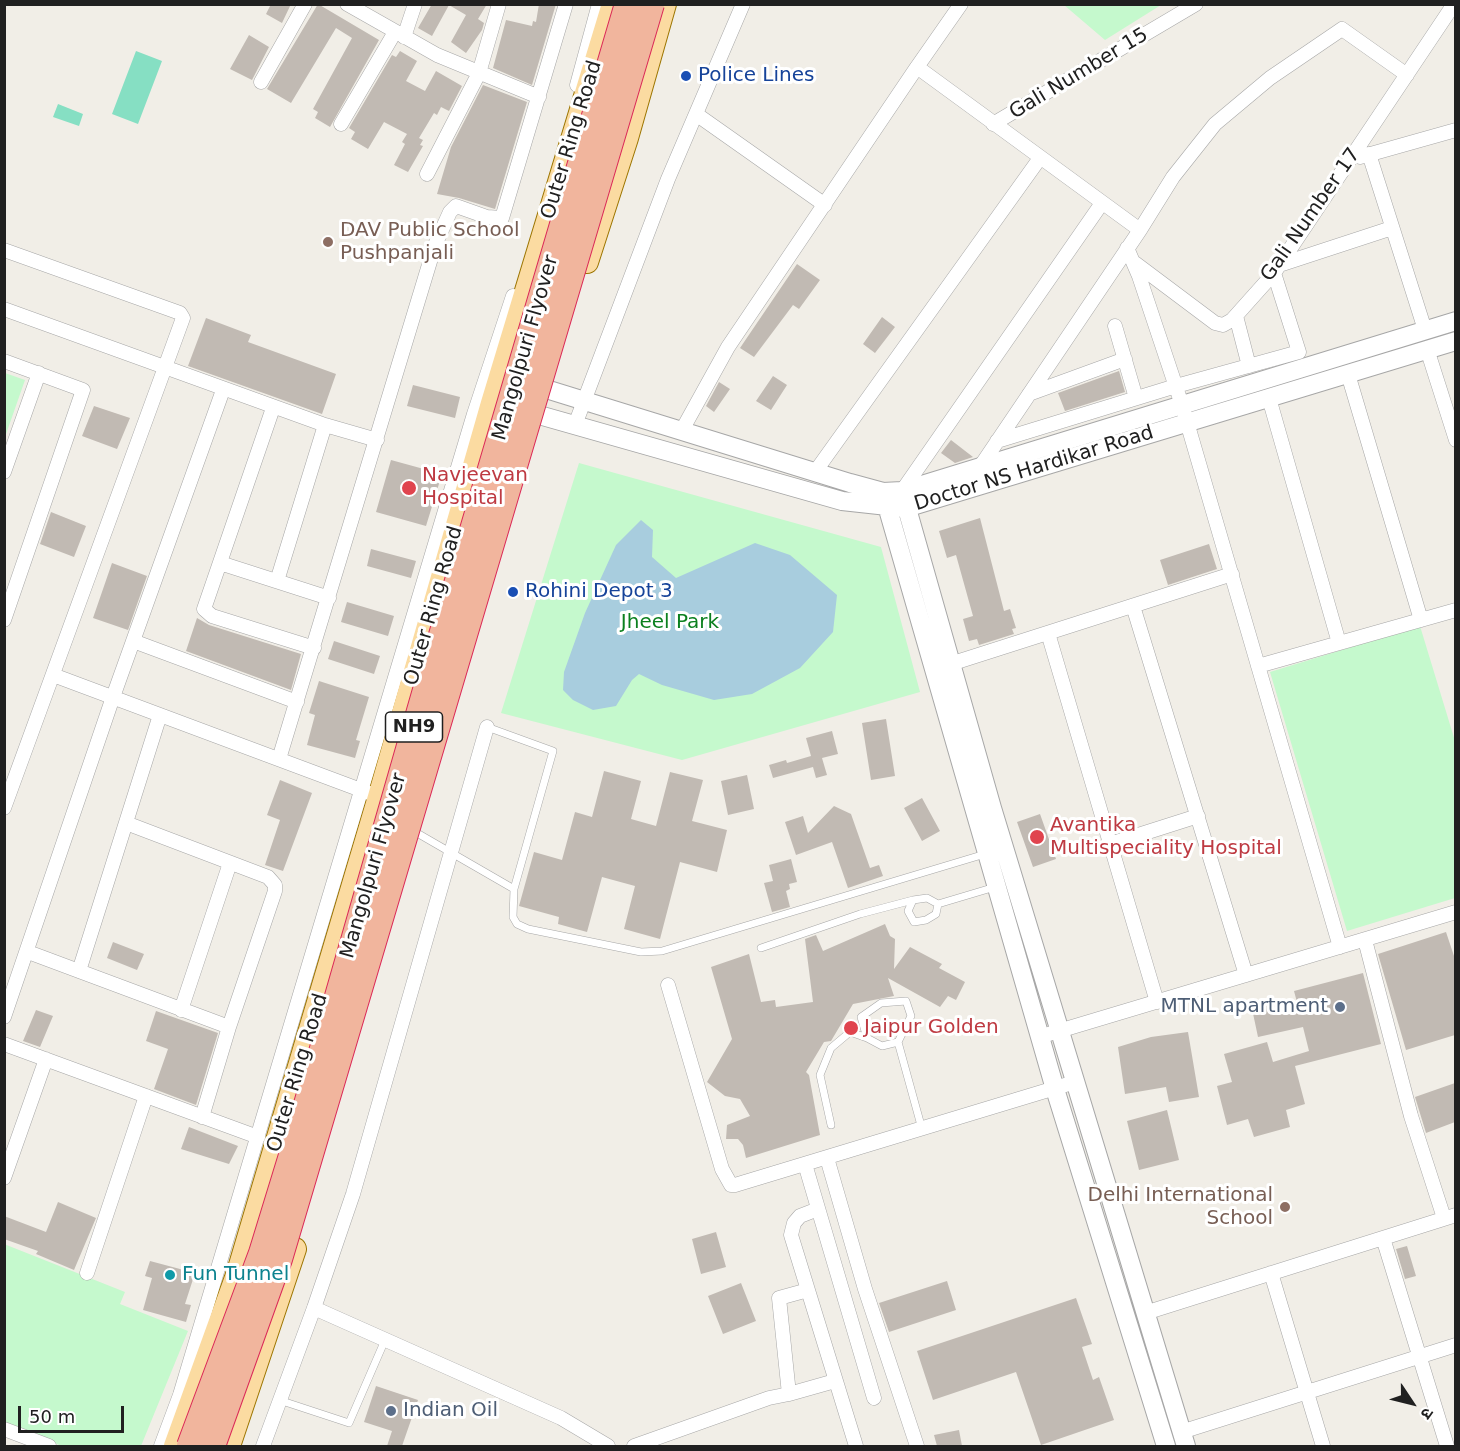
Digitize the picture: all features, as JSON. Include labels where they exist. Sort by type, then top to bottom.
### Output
[{"type":"highway","name":"Mangolpuri Flyover","points":[[189,1446],[261,1253],[296,1138],[431,669],[627,4]]},
{"type":"highway","name":"Mangolpuri Flyover","points":[[213,1446],[284,1248],[652,4]]},
{"type":"main road","name":"Outer Ring Road","points":[[176,1446],[238,1272],[371,794],[458,524],[613,4]]},
{"type":"main road","points":[[229,1446],[282,1292],[546,389],[627,138],[665,4]]},
{"type":"main road","points":[[540,247],[587,264]]},
{"type":"main road","points":[[458,524],[505,531]]},
{"type":"street","points":[[261,82],[305,4]]},
{"type":"street","points":[[347,4],[400,35],[479,73],[539,97]]},
{"type":"street","points":[[341,124],[400,35],[415,4]]},
{"type":"street","points":[[427,174],[479,73],[500,4]]},
{"type":"street","points":[[279,759],[435,245],[444,224],[456,206],[487,217],[502,218],[566,4]]},
{"type":"street","points":[[161,1446],[180,1395],[258,1137],[371,794],[474,414],[548,192],[598,4]]},
{"type":"street","points":[[575,424],[664,190],[743,4]]},
{"type":"street","points":[[681,432],[728,347],[961,4]]},
{"type":"street","name":"Gali Number 15","points":[[993,124],[1196,4]]},
{"type":"street","name":"Gali Number 17","points":[[1236,316],[1277,269],[1454,4]]},
{"type":"street","points":[[980,467],[1029,394],[1130,255],[1140,230],[1173,177],[1215,124],[1270,78],[1342,28],[1407,75]]},
{"type":"street","points":[[917,68],[1140,230]]},
{"type":"street","points":[[696,114],[825,205]]},
{"type":"street","points":[[1349,160],[1455,130]]},
{"type":"street","points":[[1369,154],[1425,330]]},
{"type":"street","points":[[815,472],[1040,158]]},
{"type":"street","points":[[1101,202],[895,500],[942,667],[987,854],[1042,1036],[1055,1089],[1166,1446]]},
{"type":"street","points":[[997,441],[1176,386],[1299,352],[1277,269],[1392,228]]},
{"type":"street","points":[[4,250],[182,314],[183,318],[4,807]]},
{"type":"street","points":[[1130,255],[1215,323],[1223,325],[1236,316],[1249,366]]},
{"type":"street","points":[[1130,255],[1185,414],[1340,947]]},
{"type":"street","points":[[4,309],[273,408],[325,426],[377,440]]},
{"type":"street","name":"Doctor NS Hardikar Road","points":[[539,415],[842,501],[895,500],[1185,414],[1455,321]]},
{"type":"street","points":[[1115,326],[1136,398]]},
{"type":"street","name":"Doctor NS Hardikar Road","points":[[546,389],[584,403],[815,472],[895,500],[980,467],[1185,414],[1269,398],[1455,341]]},
{"type":"street","points":[[1427,349],[1455,440]]},
{"type":"street","points":[[1029,394],[1125,359]]},
{"type":"street","points":[[4,361],[79,387],[83,394],[4,620]]},
{"type":"street","points":[[4,472],[39,373]]},
{"type":"street","points":[[1348,374],[1420,620]]},
{"type":"street","points":[[4,1017],[113,697],[223,390]]},
{"type":"street","points":[[1269,398],[1339,643]]},
{"type":"street","points":[[273,408],[204,609],[207,613],[314,648]]},
{"type":"street","points":[[277,581],[325,426]]},
{"type":"street","points":[[220,563],[329,598]]},
{"type":"street","points":[[942,667],[1232,574]]},
{"type":"street","points":[[1133,606],[1246,975]]},
{"type":"street","points":[[1258,666],[1455,610]]},
{"type":"street","points":[[1048,633],[1157,1002]]},
{"type":"street","points":[[133,641],[297,702]]},
{"type":"street","points":[[942,667],[1014,880],[1183,1439],[1307,1393],[1455,1345]]},
{"type":"street","points":[[53,675],[371,794]]},
{"type":"street","points":[[79,971],[160,715]]},
{"type":"street","points":[[263,1446],[353,1194],[487,727]]},
{"type":"street","points":[[1110,844],[1198,816]]},
{"type":"street","points":[[126,823],[268,877],[275,885],[275,891],[229,1027],[202,1117]]},
{"type":"street","points":[[182,1010],[230,863]]},
{"type":"street","points":[[1042,1036],[1455,912]]},
{"type":"street","points":[[1145,1313],[1450,1216],[1411,1116],[1365,940]]},
{"type":"street","points":[[28,952],[229,1027]]},
{"type":"street","points":[[668,985],[728,1182],[735,1185],[1075,1082]]},
{"type":"street","points":[[4,1044],[258,1137]]},
{"type":"street","points":[[4,1178],[46,1059]]},
{"type":"street","points":[[87,1274],[146,1096]]},
{"type":"street","points":[[827,1158],[865,1289],[917,1446]]},
{"type":"street","points":[[805,1164],[874,1398]]},
{"type":"street","points":[[818,1209],[800,1216],[794,1223],[791,1235],[856,1446]]},
{"type":"street","points":[[1383,1238],[1447,1446]]},
{"type":"street","points":[[1271,1273],[1323,1446]]},
{"type":"street","points":[[789,1394],[779,1298],[807,1290]]},
{"type":"street","points":[[314,1308],[561,1418],[608,1446]]},
{"type":"street","points":[[634,1446],[769,1398],[836,1381]]},
{"type":"street","points":[[4,1429],[44,1446]]},
{"type":"lane","points":[[487,727],[553,751],[514,889],[513,917],[517,924],[528,929],[617,948],[662,951],[987,854]]},
{"type":"lane","points":[[417,833],[514,889]]},
{"type":"lane","points":[[761,948],[860,914],[927,898],[938,904],[1014,880]]},
{"type":"lane","points":[[913,900],[908,911],[914,922],[926,920],[936,914],[938,904]]},
{"type":"lane","points":[[867,1038],[861,1017],[880,1003],[906,1001],[911,1016],[898,1042],[922,1129]]},
{"type":"lane","points":[[831,1125],[820,1076],[831,1048],[850,1032],[882,1046],[898,1042]]},
{"type":"lane","points":[[279,1400],[349,1423],[385,1340]]},
{"type":"green space","points":[[1064,5],[1161,5],[1105,40]]},
{"type":"green space","points":[[136,51],[162,61],[138,124],[112,114]]},
{"type":"green space","points":[[58,104],[83,114],[79,126],[53,117]]},
{"type":"green space","points":[[4,373],[25,380],[5,437]]},
{"type":"green space","name":"Jheel Park","points":[[579,463],[881,547],[920,692],[682,760],[501,713]]},
{"type":"green space","points":[[1420,626],[1455,741],[1455,898],[1347,931],[1270,672]]},
{"type":"green space","points":[[4,1244],[125,1292],[120,1304],[188,1331],[141,1446],[62,1446],[5,1424]]},
{"type":"water","points":[[641,520],[653,530],[652,557],[676,578],[755,543],[790,555],[837,595],[833,632],[800,668],[752,694],[714,700],[662,685],[639,674],[632,680],[616,706],[593,710],[573,700],[563,690],[564,672],[585,613],[616,545]]},
{"type":"building","points":[[271,4],[291,4],[282,23],[266,14]]},
{"type":"building","points":[[318,4],[379,40],[330,127],[315,118],[318,112],[313,109],[352,38],[336,28],[291,103],[267,89]]},
{"type":"building","points":[[432,4],[487,4],[478,19],[484,23],[482,30],[466,53],[451,42],[466,15],[449,5],[432,36],[418,28]]},
{"type":"building","points":[[539,4],[556,4],[532,85],[493,68],[506,20],[532,26],[533,21],[536,22]]},
{"type":"building","points":[[249,35],[269,47],[252,80],[230,69]]},
{"type":"building","points":[[400,51],[417,61],[406,81],[425,91],[436,71],[462,86],[449,111],[441,107],[437,115],[434,113],[419,138],[423,140],[420,145],[423,146],[408,172],[394,165],[405,144],[402,142],[407,134],[384,122],[368,149],[351,139],[355,132],[349,128],[392,55],[396,57]]},
{"type":"building","points":[[483,85],[527,102],[495,209],[437,194],[451,147]]},
{"type":"building","points":[[797,264],[820,280],[799,309],[793,305],[754,357],[740,348]]},
{"type":"building","points":[[882,317],[895,327],[875,353],[863,344]]},
{"type":"building","points":[[206,318],[251,335],[248,342],[336,374],[322,414],[188,366]]},
{"type":"building","points":[[1119,371],[1125,392],[1065,411],[1058,393]]},
{"type":"building","points":[[773,376],[787,385],[771,410],[756,401]]},
{"type":"building","points":[[719,382],[730,389],[714,412],[706,406]]},
{"type":"building","points":[[413,385],[460,397],[455,418],[407,406]]},
{"type":"building","points":[[94,406],[130,418],[117,449],[82,436]]},
{"type":"building","points":[[951,440],[973,457],[955,463],[941,453]]},
{"type":"building","points":[[391,460],[442,474],[426,526],[376,512]]},
{"type":"building","points":[[51,512],[86,526],[74,557],[40,544]]},
{"type":"building","points":[[980,518],[1004,611],[1010,609],[1016,628],[1012,629],[1014,634],[979,645],[977,639],[969,641],[963,619],[973,616],[956,555],[947,558],[939,531]]},
{"type":"building","points":[[1209,544],[1217,569],[1168,585],[1160,560]]},
{"type":"building","points":[[371,549],[416,561],[411,578],[367,566]]},
{"type":"building","points":[[112,563],[147,576],[128,630],[93,618]]},
{"type":"building","points":[[347,602],[394,616],[388,636],[341,622]]},
{"type":"building","points":[[197,618],[209,625],[301,654],[291,690],[186,651]]},
{"type":"building","points":[[334,641],[380,656],[374,674],[328,659]]},
{"type":"building","points":[[319,681],[369,697],[356,740],[360,741],[355,758],[307,745],[315,715],[309,713]]},
{"type":"building","points":[[886,719],[895,776],[871,780],[862,723]]},
{"type":"building","points":[[832,731],[838,754],[822,758],[827,775],[816,778],[813,767],[773,778],[769,765],[786,760],[787,763],[811,756],[806,738]]},
{"type":"building","points":[[604,771],[641,781],[631,819],[656,826],[670,772],[703,780],[692,821],[727,830],[717,872],[680,862],[660,939],[624,929],[635,886],[602,877],[587,932],[558,924],[559,917],[519,906],[534,852],[562,860],[575,812],[592,817]]},
{"type":"building","points":[[747,775],[754,809],[728,815],[721,781]]},
{"type":"building","points":[[280,780],[312,793],[283,871],[265,865],[280,820],[267,815]]},
{"type":"building","points":[[922,798],[940,831],[922,841],[904,808]]},
{"type":"building","points":[[834,806],[851,814],[870,868],[879,865],[883,876],[848,888],[832,842],[796,855],[785,822],[803,816],[808,833]]},
{"type":"building","points":[[1040,814],[1056,859],[1033,867],[1017,822]]},
{"type":"building","points":[[791,859],[797,882],[789,884],[790,889],[786,891],[790,907],[772,912],[764,883],[773,881],[769,865]]},
{"type":"building","points":[[885,924],[890,936],[895,939],[894,969],[910,947],[942,964],[939,968],[965,982],[956,1000],[948,996],[940,1007],[888,978],[894,996],[853,1004],[831,1041],[824,1042],[806,1072],[809,1075],[820,1135],[746,1158],[743,1145],[738,1139],[726,1139],[727,1125],[750,1116],[740,1099],[725,1096],[707,1082],[732,1039],[711,967],[749,954],[761,1002],[775,1000],[776,1007],[813,1002],[805,939],[816,935],[823,951]]},
{"type":"building","points":[[1446,932],[1455,959],[1455,1035],[1406,1050],[1378,954]]},
{"type":"building","points":[[113,942],[144,954],[137,970],[107,958]]},
{"type":"building","points":[[1363,973],[1381,1044],[1295,1066],[1305,1104],[1286,1110],[1290,1127],[1254,1137],[1248,1119],[1227,1125],[1217,1086],[1232,1082],[1224,1054],[1267,1042],[1273,1062],[1309,1051],[1303,1027],[1258,1037],[1251,1004],[1269,1000],[1271,1012],[1298,1006],[1294,991]]},
{"type":"building","points":[[36,1010],[53,1016],[40,1047],[23,1041]]},
{"type":"building","points":[[156,1011],[218,1033],[196,1105],[154,1089],[168,1049],[146,1041]]},
{"type":"building","points":[[1188,1032],[1199,1097],[1169,1102],[1166,1087],[1125,1094],[1118,1047],[1151,1037]]},
{"type":"building","points":[[1455,1083],[1455,1122],[1426,1133],[1415,1097]]},
{"type":"building","points":[[1167,1110],[1179,1160],[1139,1170],[1127,1121]]},
{"type":"building","points":[[189,1127],[238,1146],[229,1164],[181,1149]]},
{"type":"building","points":[[58,1202],[96,1218],[74,1270],[36,1254],[38,1251],[4,1239],[4,1216],[46,1232]]},
{"type":"building","points":[[716,1232],[726,1267],[701,1274],[692,1239]]},
{"type":"building","points":[[1407,1246],[1416,1276],[1405,1279],[1396,1249]]},
{"type":"building","points":[[150,1261],[195,1273],[185,1304],[191,1305],[186,1322],[143,1310],[152,1278],[145,1276]]},
{"type":"building","points":[[947,1281],[956,1310],[889,1332],[879,1303]]},
{"type":"building","points":[[741,1283],[756,1321],[723,1334],[708,1296]]},
{"type":"building","points":[[1076,1298],[1092,1344],[1082,1347],[1093,1380],[1099,1377],[1114,1420],[1041,1445],[1016,1372],[933,1400],[917,1351]]},
{"type":"building","name":"Indian Oil","points":[[376,1386],[418,1400],[402,1446],[387,1446],[392,1431],[364,1422]]},
{"type":"building","points":[[959,1430],[962,1446],[937,1446],[934,1435]]},
{"type":"place","name":"Police Lines","points":[[686,76]]},
{"type":"place","name":"DAV Public School Pushpanjali","points":[[328,242]]},
{"type":"place","name":"Navjeevan Hospital","points":[[409,488]]},
{"type":"place","name":"Rohini Depot 3","points":[[513,592]]},
{"type":"place","name":"Avantika Multispeciality Hospital","points":[[1037,837]]},
{"type":"place","name":"MTNL apartment","points":[[1340,1007]]},
{"type":"place","name":"Jaipur Golden","points":[[851,1028]]},
{"type":"place","name":"Delhi International School","points":[[1285,1207]]},
{"type":"place","name":"Fun Tunnel","points":[[170,1275]]},
{"type":"place","name":"Indian Oil","points":[[391,1411]]}]
